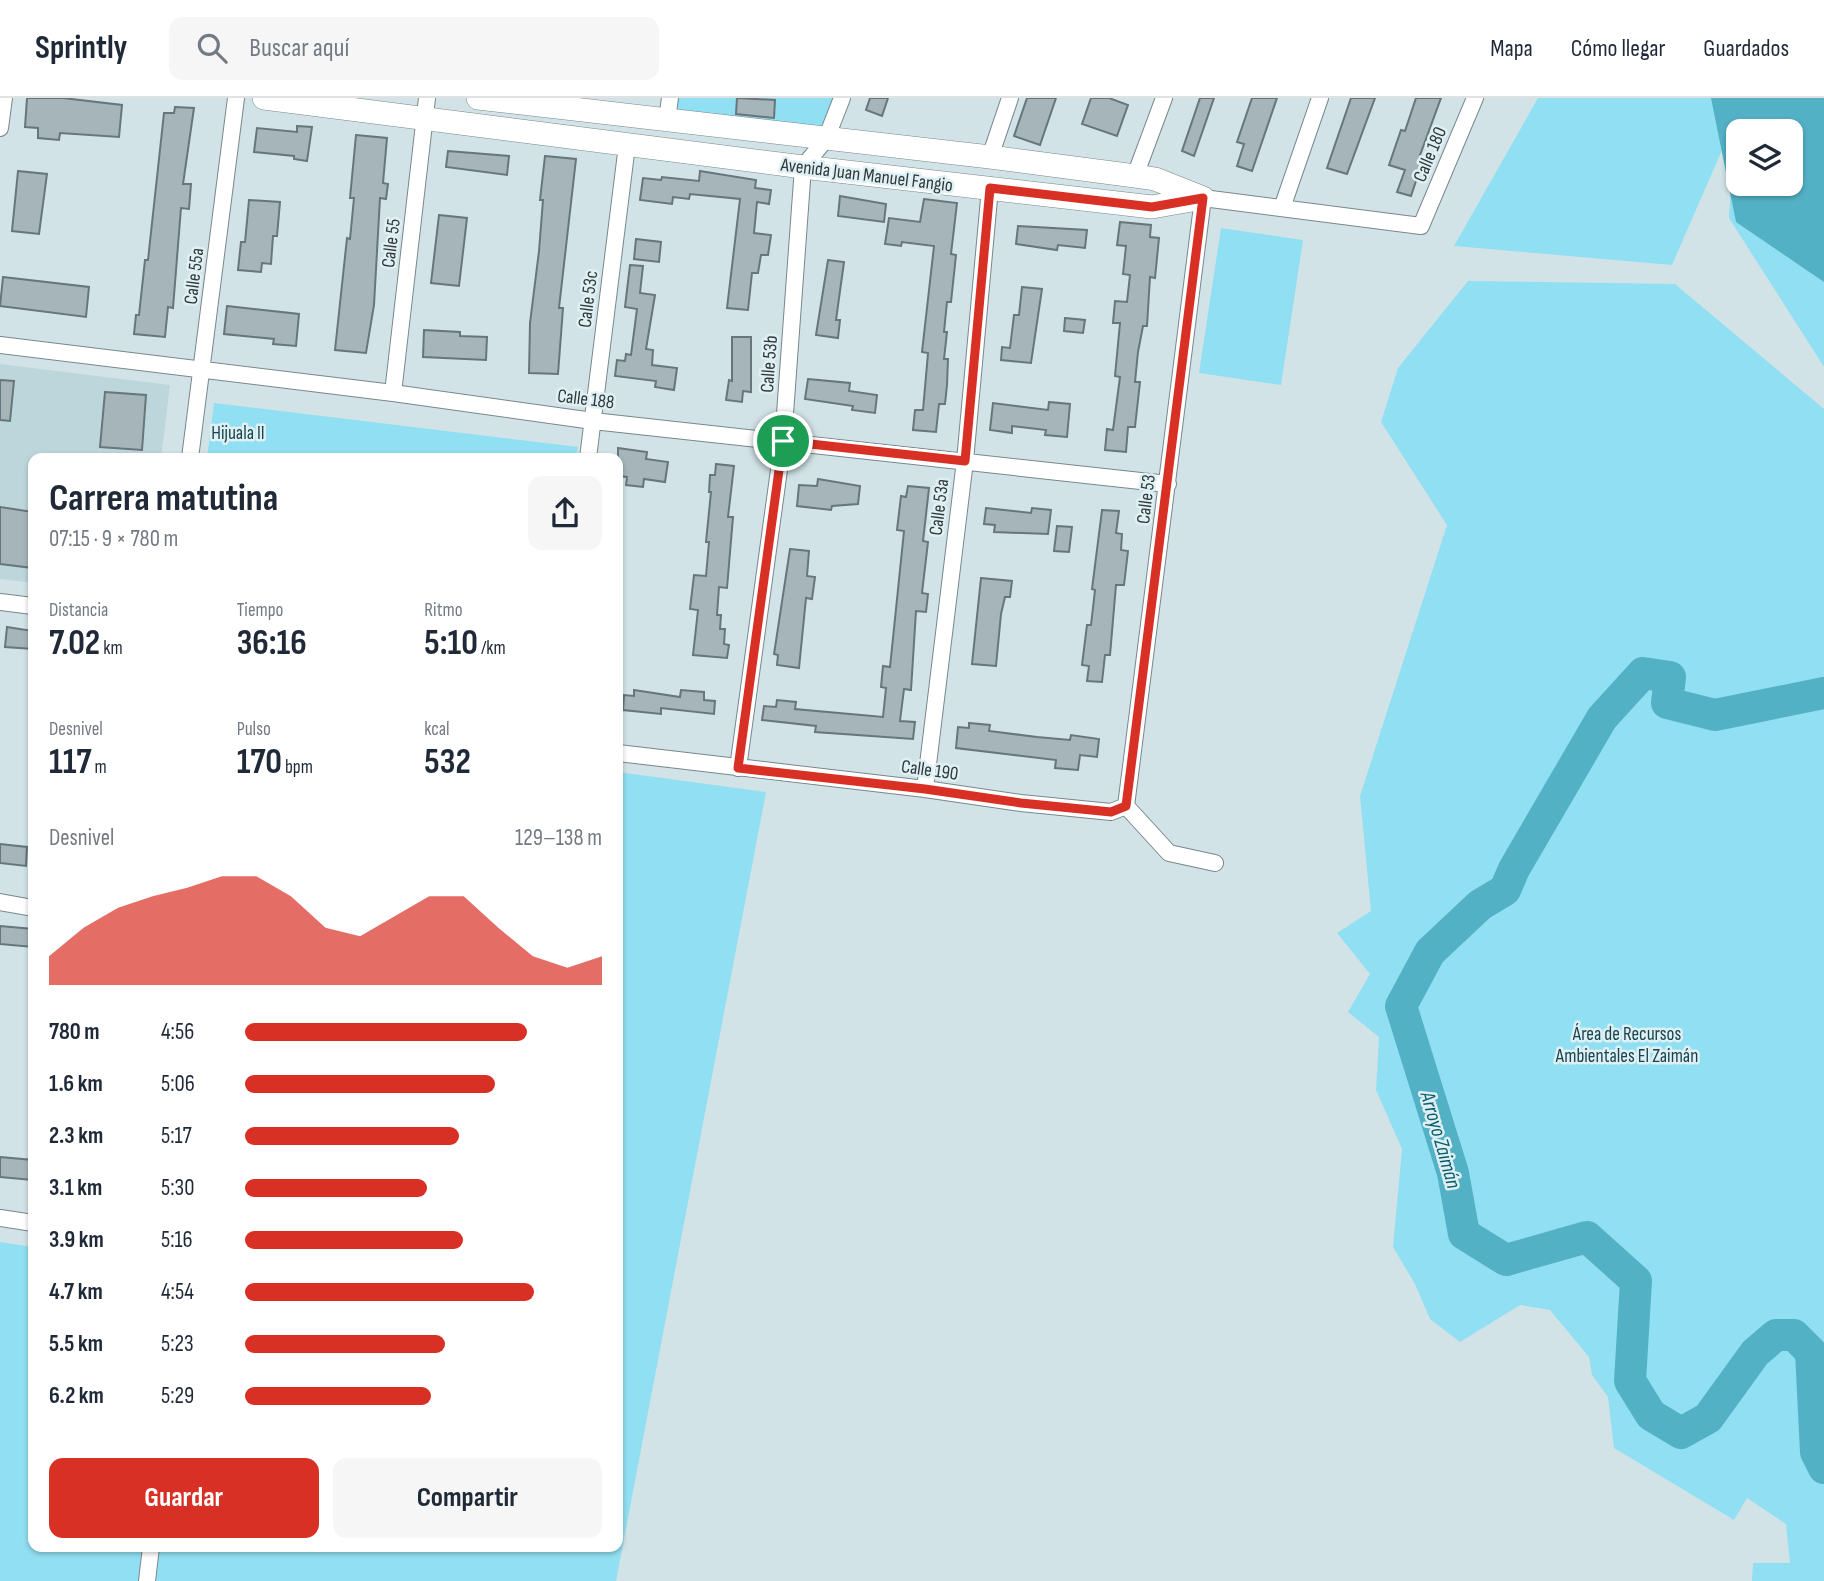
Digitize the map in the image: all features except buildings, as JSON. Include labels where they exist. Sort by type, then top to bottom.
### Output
[{"type":"main road","name":"Avenida Juan Manuel Fangio","points":[[264,98],[426,109],[627,145],[1152,207],[1203,198]]},
{"type":"main road","name":"Avenida Juan Manuel Fangio","points":[[478,98],[668,109],[826,139],[1155,179],[1203,198]]},
{"type":"street","points":[[0,128],[4,98]]},
{"type":"street","name":"Calle 55a","points":[[191,453],[236,98]]},
{"type":"street","points":[[803,167],[826,139],[842,98]]},
{"type":"street","points":[[990,157],[1010,98]]},
{"type":"street","points":[[1135,176],[1164,98]]},
{"type":"street","points":[[1203,198],[1282,208],[1321,98]]},
{"type":"street","name":"Calle 180","points":[[1282,208],[1421,226],[1475,98]]},
{"type":"street","name":"Calle 55","points":[[393,393],[426,109]]},
{"type":"street","name":"Calle 53c","points":[[589,453],[627,145]]},
{"type":"street","name":"Calle 53b","points":[[738,768],[783,441],[803,167]]},
{"type":"street","name":"Calle 53a","points":[[925,789],[965,461],[990,188]]},
{"type":"street","name":"Calle 53","points":[[1126,806],[1203,198]]},
{"type":"street","name":"Calle 188","points":[[0,345],[393,393],[593,421],[1168,484]]},
{"type":"street","points":[[0,602],[28,605]]},
{"type":"street","name":"Calle 190","points":[[623,754],[1021,803],[1111,812],[1126,806]]},
{"type":"street","points":[[1126,806],[1169,853],[1215,863]]},
{"type":"street","points":[[0,902],[28,907]]},
{"type":"street","points":[[0,1218],[28,1222]]},
{"type":"street","points":[[147,1581],[150,1552]]},
{"type":"shaded area","points":[[1711,98],[1824,98],[1824,282],[1736,222],[1731,196],[1803,196],[1803,119],[1726,119],[1726,172]]},
{"type":"shaded area","points":[[0,364],[170,385],[162,453],[28,453],[28,582],[0,579]]},
{"type":"green space","points":[[674,98],[836,98],[822,135],[671,118]]},
{"type":"green space","points":[[1538,98],[1824,98],[1824,367],[1729,218],[1730,196],[1803,196],[1803,119],[1726,119],[1726,141],[1672,265],[1454,246]]},
{"type":"green space","points":[[1221,228],[1303,240],[1281,385],[1199,373]]},
{"type":"green space","name":"Área de Recursos Ambientales El Zaimán","points":[[1468,281],[1675,284],[1824,409],[1824,1581],[1752,1581],[1753,1563],[1790,1563],[1786,1524],[1747,1498],[1734,1520],[1614,1448],[1608,1397],[1592,1375],[1589,1357],[1550,1310],[1520,1305],[1460,1342],[1430,1319],[1415,1284],[1393,1247],[1402,1149],[1376,1090],[1379,1037],[1348,1012],[1370,974],[1337,933],[1371,911],[1360,796],[1447,525],[1381,422],[1398,368]]},
{"type":"green space","name":"Hijuala II","points":[[214,403],[578,447],[577,453],[208,453]]},
{"type":"green space","points":[[623,773],[766,792],[623,1544]]},
{"type":"green space","points":[[0,1242],[28,1246],[28,1552],[622,1552],[616,1581],[0,1581]]},
{"type":"waterway","name":"Arroyo Zaimán","points":[[1824,693],[1715,715],[1667,703],[1670,677],[1643,673],[1602,718],[1514,869],[1505,890],[1480,905],[1430,952],[1401,1006],[1453,1173],[1464,1234],[1506,1260],[1587,1237],[1636,1281],[1630,1381],[1651,1415],[1681,1433],[1708,1418],[1755,1353],[1776,1335],[1794,1335],[1811,1352],[1816,1452],[1824,1468]]},
{"type":"route","points":[[990,188],[1152,207],[1203,198],[1126,806],[1111,812],[738,768],[783,441],[965,461],[990,188]]}]
